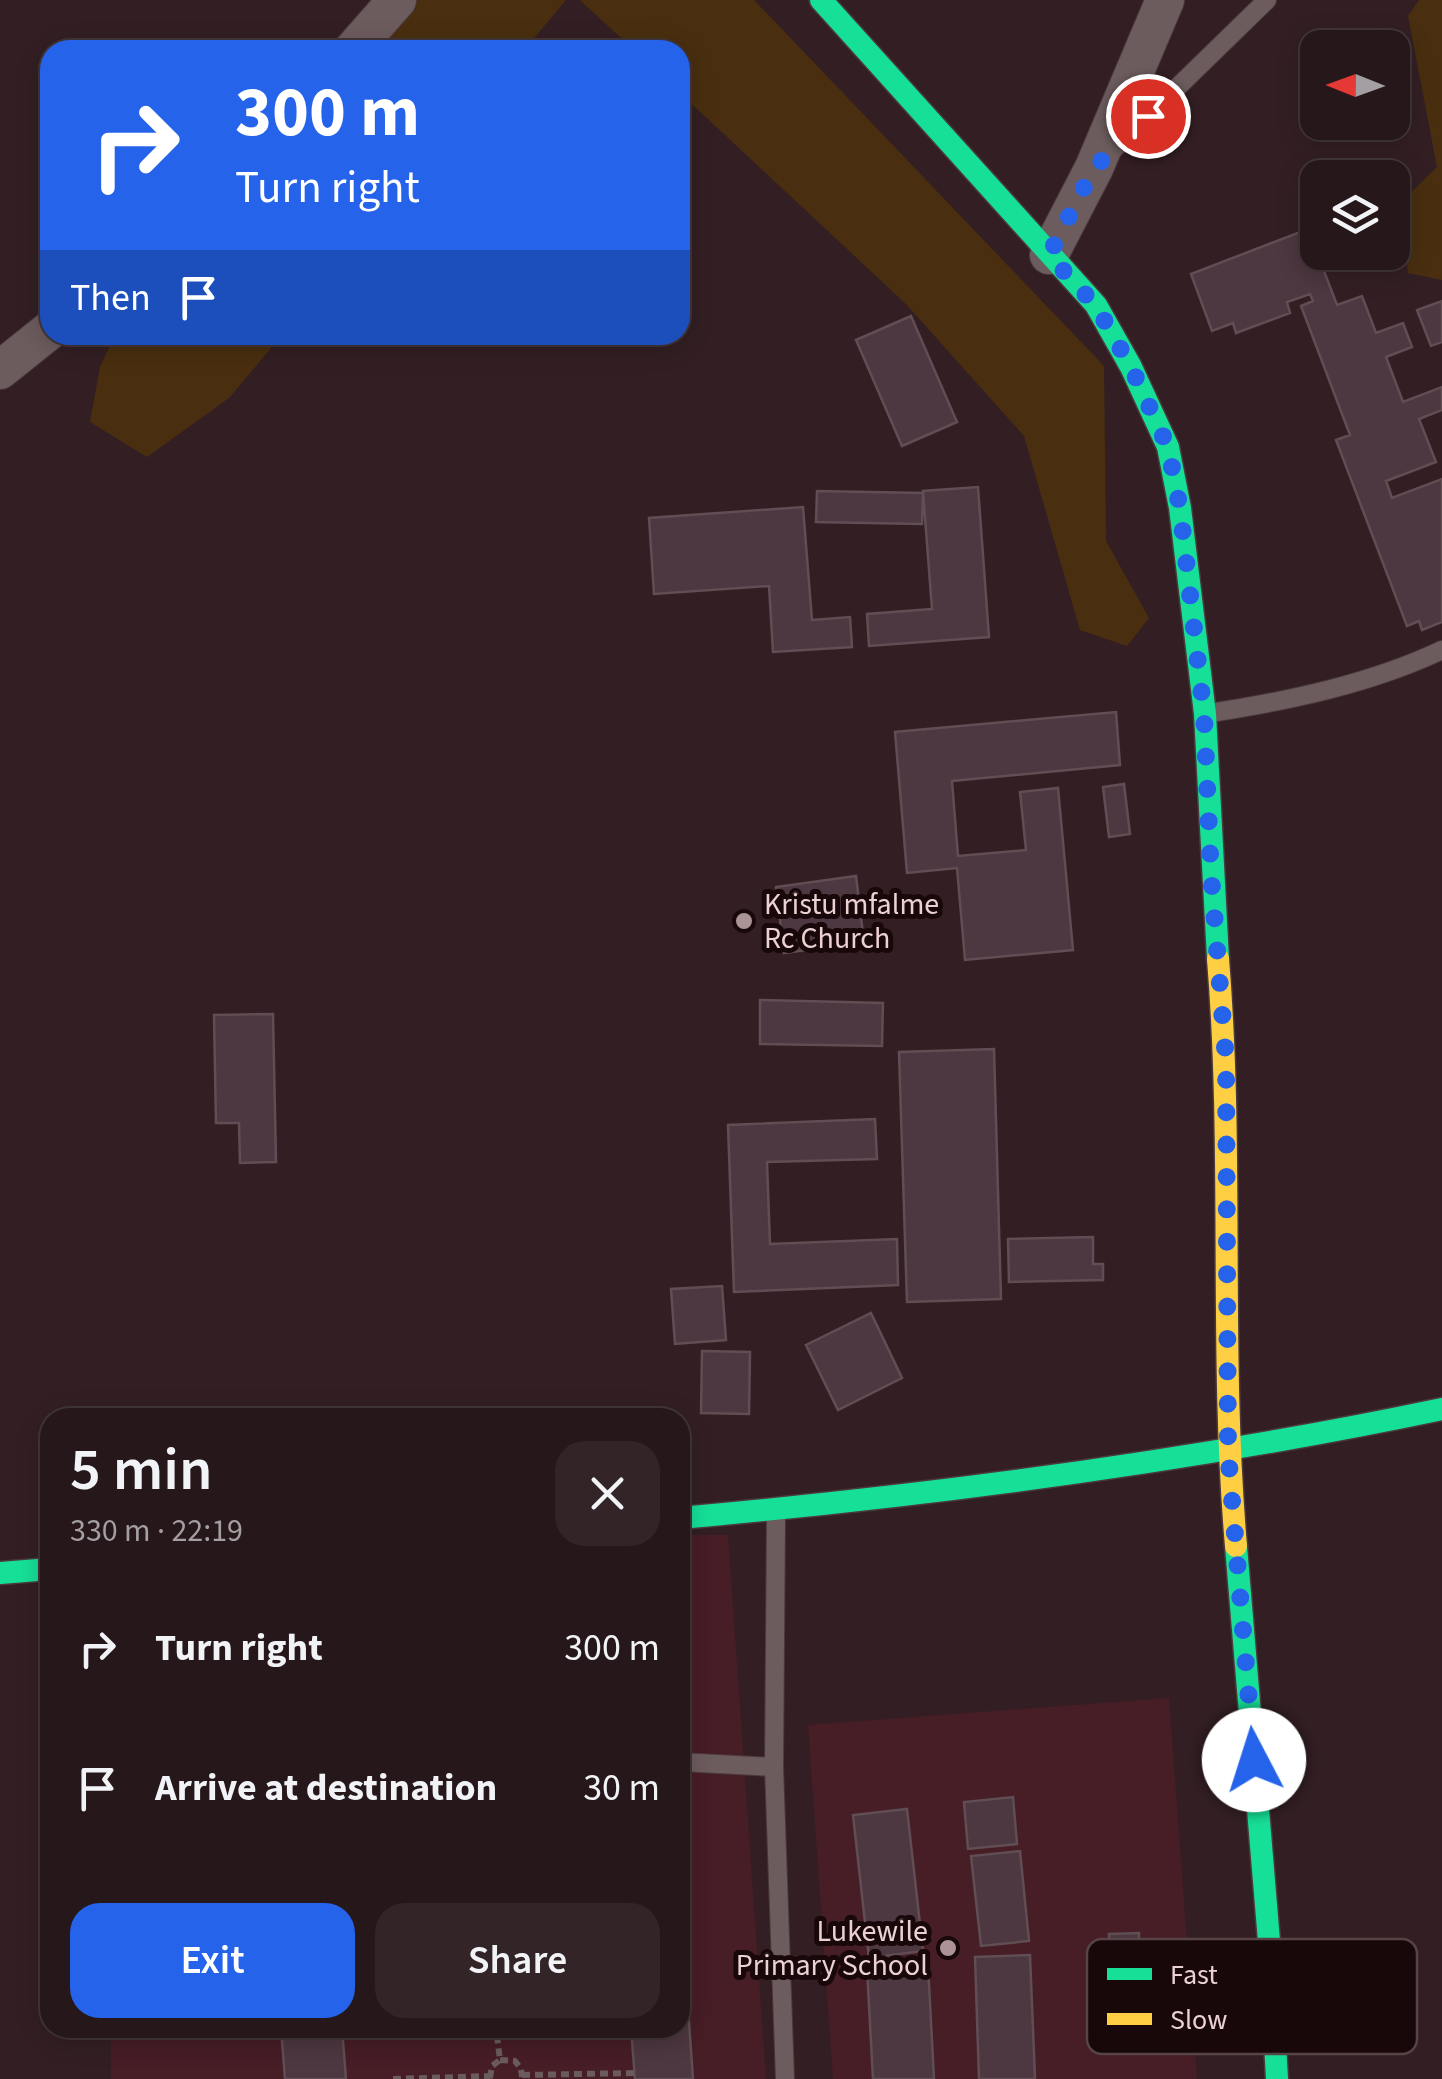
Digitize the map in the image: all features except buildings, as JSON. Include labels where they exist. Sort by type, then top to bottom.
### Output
[{"type":"street","points":[[362,40],[397,0]]},
{"type":"street","points":[[821,0],[1096,306],[1131,367],[1168,447],[1180,508],[1204,714],[1211,874],[1226,1060],[1228,1452],[1268,1939]]},
{"type":"street","points":[[1049,255],[1094,168],[1165,0]]},
{"type":"street","points":[[0,370],[40,338]]},
{"type":"street","points":[[690,1517],[776,1510],[1228,1452],[1442,1409]]},
{"type":"street","points":[[0,1573],[40,1570]]},
{"type":"street","points":[[1275,2054],[1277,2079]]},
{"type":"lane","points":[[1094,168],[1267,0]]},
{"type":"lane","points":[[1204,714],[1274,703],[1342,686],[1442,650]]},
{"type":"lane","points":[[776,1510],[774,1767],[785,2079]]},
{"type":"lane","points":[[690,1763],[774,1767]]},
{"type":"path","points":[[497,2038],[500,2060]]},
{"type":"path","points":[[392,2079],[490,2078],[492,2066],[500,2060],[514,2061],[522,2077],[635,2073]]},
{"type":"shaded area","points":[[373,0],[566,0],[532,40],[339,40]]},
{"type":"shaded area","points":[[580,0],[754,0],[1104,366],[1106,541],[1149,618],[1127,646],[1080,630],[1024,436],[906,304],[690,102],[690,40],[623,40]]},
{"type":"shaded area","points":[[1419,0],[1442,0],[1442,280],[1408,273],[1410,193],[1437,167],[1408,16]]},
{"type":"shaded area","points":[[110,345],[274,345],[229,398],[147,457],[90,422],[100,367]]},
{"type":"shaded area","points":[[690,1535],[728,1535],[766,2079],[111,2079],[111,2038],[690,2038]]},
{"type":"shaded area","points":[[1169,1698],[1187,1939],[1087,1939],[1087,2054],[1195,2054],[1197,2079],[833,2079],[808,1725]]},
{"type":"traffic: fast","points":[[821,0],[1096,305],[1131,367],[1168,447],[1180,508],[1205,714],[1218,959]]},
{"type":"traffic: fast","points":[[690,1517],[1062,1475],[1253,1445],[1442,1409]]},
{"type":"traffic: fast","points":[[1236,1546],[1269,1939]]},
{"type":"traffic: fast","points":[[0,1573],[40,1570]]},
{"type":"traffic: fast","points":[[1276,2054],[1277,2079]]},
{"type":"traffic: slow","points":[[1218,959],[1225,1105],[1228,1399],[1236,1546]]},
{"type":"place","name":"Kristu mfalme Rc Church","points":[[744,921]]},
{"type":"place","name":"Lukewile Primary School","points":[[948,1948]]},
{"type":"route","points":[[1148,116],[1094,168],[1049,255],[1096,306],[1131,367],[1168,447],[1180,508],[1204,714],[1211,874],[1226,1060],[1228,1452],[1254,1760]]}]
